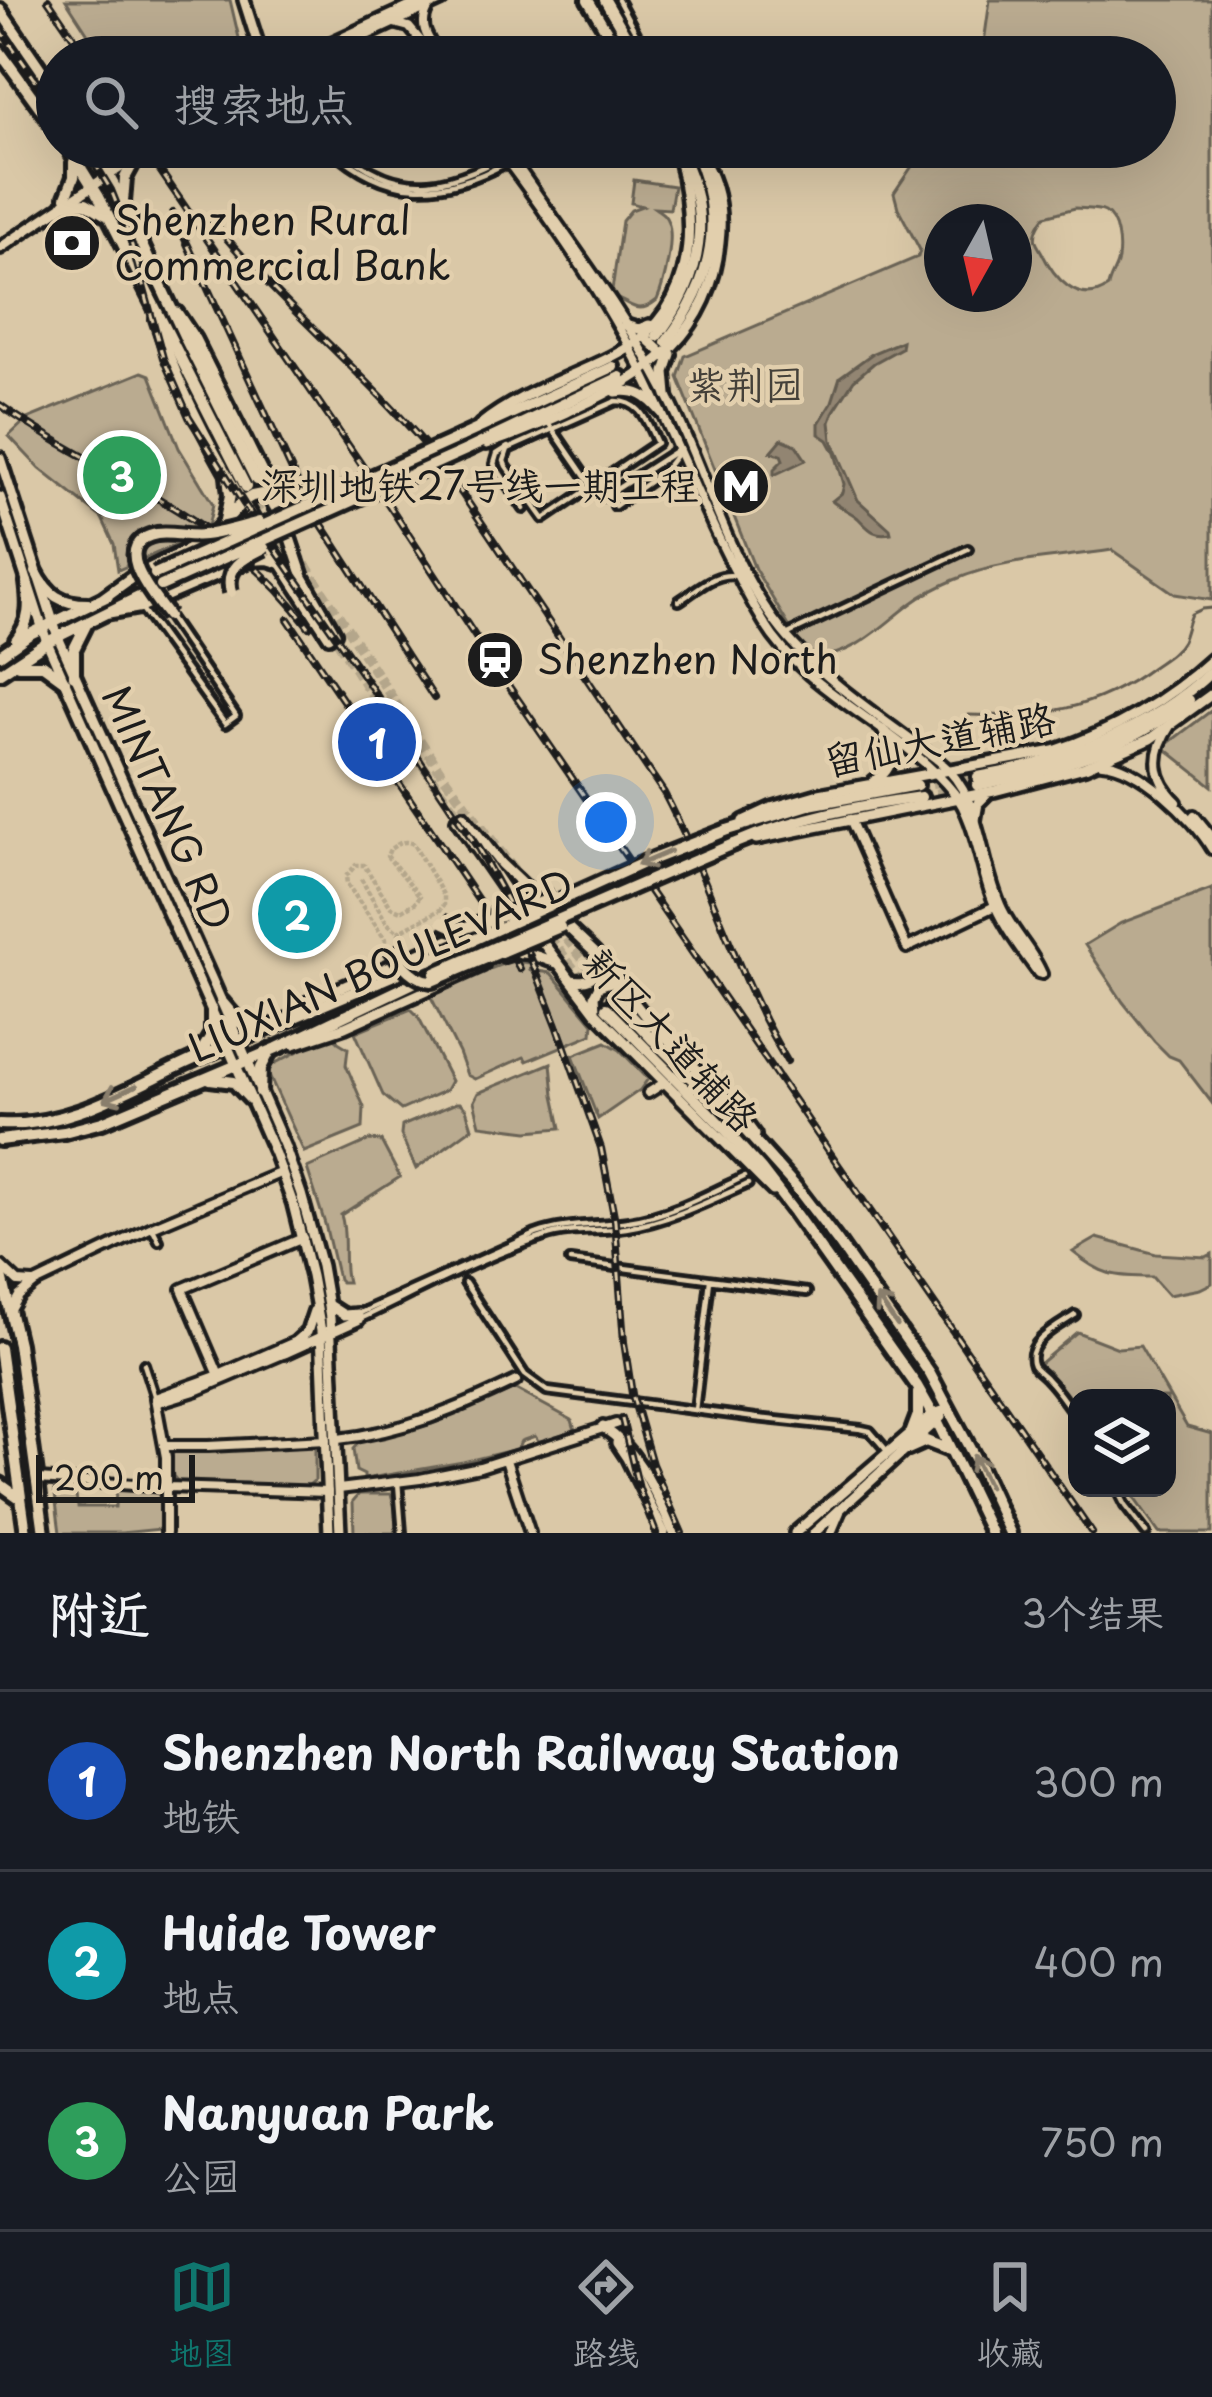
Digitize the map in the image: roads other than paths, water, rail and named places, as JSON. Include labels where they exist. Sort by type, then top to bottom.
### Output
[{"type":"main road","points":[[247,0],[258,36]]},
{"type":"main road","points":[[350,36],[442,0]]},
{"type":"main road","points":[[588,0],[609,36]]},
{"type":"main road","points":[[605,0],[626,36]]},
{"type":"main road","points":[[364,36],[428,3]]},
{"type":"main road","points":[[0,10],[36,62]]},
{"type":"main road","points":[[0,52],[36,102]]},
{"type":"main road","points":[[65,201],[74,168]]},
{"type":"main road","points":[[81,168],[251,483],[104,168]]},
{"type":"main road","points":[[0,244],[110,168]]},
{"type":"main road","points":[[123,205],[129,168]]},
{"type":"main road","points":[[625,325],[639,329],[658,319],[678,288],[690,239],[681,168]]},
{"type":"main road","points":[[664,340],[696,264],[698,200],[688,168]]},
{"type":"main road","points":[[466,442],[492,443],[550,426],[646,369],[696,296],[706,268],[710,195],[702,168]]},
{"type":"main road","points":[[65,201],[86,203],[109,217]]},
{"type":"main road","points":[[151,302],[167,350],[228,476],[329,637],[335,633],[302,577],[266,476],[195,339],[165,295]]},
{"type":"main road","points":[[658,319],[667,395]]},
{"type":"main road","points":[[168,616],[136,569],[135,556],[142,541],[160,534],[219,533],[324,498],[466,442],[501,408],[632,344],[664,340]]},
{"type":"main road","points":[[231,592],[230,574],[239,561],[466,442],[616,372]]},
{"type":"main road","points":[[589,402],[613,392],[634,391],[662,412]]},
{"type":"main road","name":"MINTANG RD","points":[[0,458],[31,577]]},
{"type":"main road","points":[[222,526],[229,502],[228,476]]},
{"type":"main road","points":[[8,650],[96,602],[379,489]]},
{"type":"main road","points":[[209,540],[242,502],[257,494],[267,496],[285,524]]},
{"type":"main road","name":"MINTANG RD","points":[[0,497],[52,640],[302,1194],[334,1367],[329,1533]]},
{"type":"main road","points":[[5,670],[158,580],[324,498]]},
{"type":"main road","points":[[31,577],[57,599],[96,602],[130,578],[222,538],[233,545],[235,558],[227,568]]},
{"type":"main road","points":[[106,614],[140,607],[227,568],[259,559],[281,563]]},
{"type":"main road","points":[[8,650],[28,620],[31,577]]},
{"type":"main road","points":[[77,611],[86,623]]},
{"type":"main road","points":[[5,670],[38,663],[69,678],[74,649],[86,623]]},
{"type":"main road","points":[[8,650],[25,657]]},
{"type":"main road","name":"留仙大道辅路","points":[[730,828],[791,801],[1054,751],[1084,741],[1146,711],[1212,659]]},
{"type":"main road","points":[[1212,671],[1180,698],[1127,731],[1088,749],[978,781],[1035,773],[1116,746],[1154,726],[1212,681]]},
{"type":"main road","name":"留仙大道辅路","points":[[734,844],[994,791],[1094,764],[1135,747],[1212,694]]},
{"type":"main road","points":[[871,783],[884,775],[893,759],[884,730]]},
{"type":"main road","name":"LIUXIAN BOULEVARD","points":[[919,791],[807,818],[734,844],[435,973],[274,1050],[85,1127],[6,1132],[83,1110],[730,828],[809,805],[919,791]]},
{"type":"main road","points":[[975,820],[978,803],[994,791]]},
{"type":"main road","name":"新区大道辅路","points":[[610,1002],[570,980],[508,895],[479,844],[595,953],[610,1002],[664,1083],[794,1212]]},
{"type":"main road","points":[[442,922],[466,928],[583,890]]},
{"type":"main road","points":[[295,1019],[304,1004],[504,915],[511,908],[508,895]]},
{"type":"main road","points":[[390,947],[414,975],[438,980],[560,927],[609,898]]},
{"type":"main road","points":[[196,1082],[229,1080],[255,1095],[261,1068],[274,1050],[333,1032],[508,954],[527,952],[557,963]]},
{"type":"main road","points":[[570,980],[592,979],[598,968],[595,953]]},
{"type":"main road","points":[[610,1002],[776,1164],[859,1270],[949,1409],[1010,1533]]},
{"type":"main road","points":[[610,1002],[794,1212],[916,1384],[991,1533]]},
{"type":"main road","points":[[196,1059],[212,1034],[217,1006],[239,1022],[273,1026]]},
{"type":"main road","name":"MINTANG RD","points":[[255,1095],[321,1298]]},
{"type":"main road","points":[[747,1165],[746,1181],[765,1183]]},
{"type":"main road","points":[[0,1267],[11,1310],[44,1533]]},
{"type":"main road","points":[[297,1341],[312,1323],[321,1298],[339,1313],[358,1317]]},
{"type":"main road","points":[[285,1353],[358,1317]]},
{"type":"main road","points":[[334,1367],[341,1336],[358,1317]]},
{"type":"main road","points":[[297,1341],[326,1332]]},
{"type":"main road","name":"MINTANG RD","points":[[326,1332],[324,1377],[332,1439]]},
{"type":"main road","points":[[0,1348],[26,1533]]},
{"type":"main road","points":[[285,1353],[311,1356],[324,1377]]},
{"type":"main road","points":[[912,1431],[919,1408],[916,1384]]},
{"type":"main road","points":[[795,1533],[912,1431],[949,1409]]},
{"type":"main road","points":[[814,1533],[908,1449],[935,1418]]},
{"type":"main road","points":[[601,1428],[628,1458],[664,1533]]},
{"type":"main road","points":[[601,1428],[617,1437],[642,1465],[674,1533]]},
{"type":"main road","points":[[908,1449],[926,1441],[952,1451]]},
{"type":"main road","points":[[16,1463],[0,1482],[21,1499]]},
{"type":"main road","name":"MINTANG RD","points":[[333,1491],[340,1533]]},
{"type":"street","points":[[618,0],[638,36]]},
{"type":"street","points":[[426,36],[423,20],[428,3]]},
{"type":"street","points":[[393,23],[409,27],[417,36]]},
{"type":"street","points":[[356,168],[377,179],[419,189],[467,182],[486,168]]},
{"type":"street","points":[[367,168],[389,178],[430,183],[461,178],[480,168]]},
{"type":"street","points":[[515,168],[646,369],[737,577],[768,630],[788,653],[962,797],[975,820],[998,904],[1042,974],[1015,941],[998,904],[962,797],[951,771],[811,662],[786,635],[747,574],[667,395],[646,369]]},
{"type":"street","points":[[516,168],[625,325],[632,344]]},
{"type":"street","points":[[514,445],[504,460],[544,519],[657,443],[640,410],[616,401],[550,426],[514,445],[497,454],[494,464],[524,509]]},
{"type":"street","points":[[550,426],[598,496],[604,497],[679,448]]},
{"type":"street","points":[[614,506],[663,472],[679,448]]},
{"type":"street","points":[[786,635],[968,549]]},
{"type":"street","points":[[680,601],[717,577],[737,577]]},
{"type":"street","points":[[140,607],[225,724],[236,716],[168,616]]},
{"type":"street","points":[[1170,726],[1159,745],[1159,779],[1212,837]]},
{"type":"street","points":[[1094,764],[1109,763],[1135,773],[1194,822],[1212,849]]},
{"type":"street","points":[[850,818],[907,948],[998,904]]},
{"type":"street","points":[[648,1093],[664,1083]]},
{"type":"street","points":[[11,1310],[35,1283],[282,1172]]},
{"type":"street","points":[[358,1317],[454,1269],[554,1228],[664,1213],[746,1181]]},
{"type":"street","points":[[152,1227],[159,1240]]},
{"type":"street","points":[[220,1377],[182,1289],[302,1238]]},
{"type":"street","points":[[570,1261],[807,1292]]},
{"type":"street","points":[[0,1267],[18,1282],[35,1283]]},
{"type":"street","points":[[695,1410],[710,1280]]},
{"type":"street","points":[[465,1283],[511,1357],[539,1387],[866,1430],[888,1451]]},
{"type":"street","points":[[1068,1407],[1033,1365],[1033,1352],[1040,1339],[1075,1315]]},
{"type":"street","points":[[220,1377],[297,1341]]},
{"type":"street","points":[[156,1400],[285,1353]]},
{"type":"street","points":[[144,1364],[164,1446],[166,1533]]},
{"type":"street","points":[[164,1446],[379,1433],[419,1422],[516,1381]]},
{"type":"street","points":[[36,1479],[333,1491],[506,1460],[616,1424]]},
{"type":"street","points":[[506,1460],[530,1533]]},
{"type":"street","points":[[398,1482],[402,1533]]},
{"type":"street","points":[[1120,1497],[1146,1533]]},
{"type":"street","points":[[831,1533],[843,1508]]},
{"type":"waterway","points":[[969,715],[1044,712],[1110,693],[1170,655],[1182,641],[1191,614],[1212,608]]},
{"type":"tunnel","points":[[620,377],[665,343]]},
{"type":"tunnel","points":[[613,367],[641,349]]},
{"type":"tunnel","points":[[247,490],[316,608]]},
{"type":"tunnel","points":[[297,552],[440,771],[520,878]]},
{"type":"tunnel","points":[[330,629],[466,826]]},
{"type":"tunnel","points":[[917,785],[978,777]]},
{"type":"tunnel","points":[[921,797],[977,785]]},
{"type":"tunnel","points":[[477,841],[606,1008]]},
{"type":"tunnel","points":[[361,879],[387,923],[398,932],[440,910],[444,896],[413,844],[396,845],[387,856],[420,896],[401,911],[391,907],[364,865],[356,865],[346,876],[347,884],[390,946]]},
{"type":"tunnel","points":[[538,903],[615,999]]},
{"type":"railway","points":[[48,0],[73,36]]},
{"type":"railway","points":[[0,29],[36,81]]},
{"type":"railway","points":[[98,168],[129,235],[163,358],[189,417],[478,848],[512,910],[601,1148],[615,1221],[632,1394],[652,1464],[682,1533]]},
{"type":"railway","points":[[158,168],[1092,1533]]},
{"type":"railway","points":[[173,213],[304,497],[434,698]]},
{"type":"railway","points":[[213,222],[444,467],[664,793],[753,996],[787,1061]]},
{"type":"railway","points":[[0,405],[203,527],[276,588],[309,627]]},
{"type":"railway","points":[[288,619],[520,969]]},
{"type":"railway","points":[[622,1419],[639,1489],[656,1533]]},
{"type":"place","name":"Shenzhen Rural Commercial Bank","points":[[72,243]]},
{"type":"place","name":"Nanyuan Park","points":[[122,475]]},
{"type":"place","name":"深圳地铁27号线一期工程","points":[[741,486]]},
{"type":"place","name":"Shenzhen North","points":[[495,660]]},
{"type":"place","name":"Shenzhen North Railway Station","points":[[377,742]]},
{"type":"place","name":"Huide Tower","points":[[297,914]]},
{"type":"park label","name":"紫荆园","points":[[745,385]]}]
